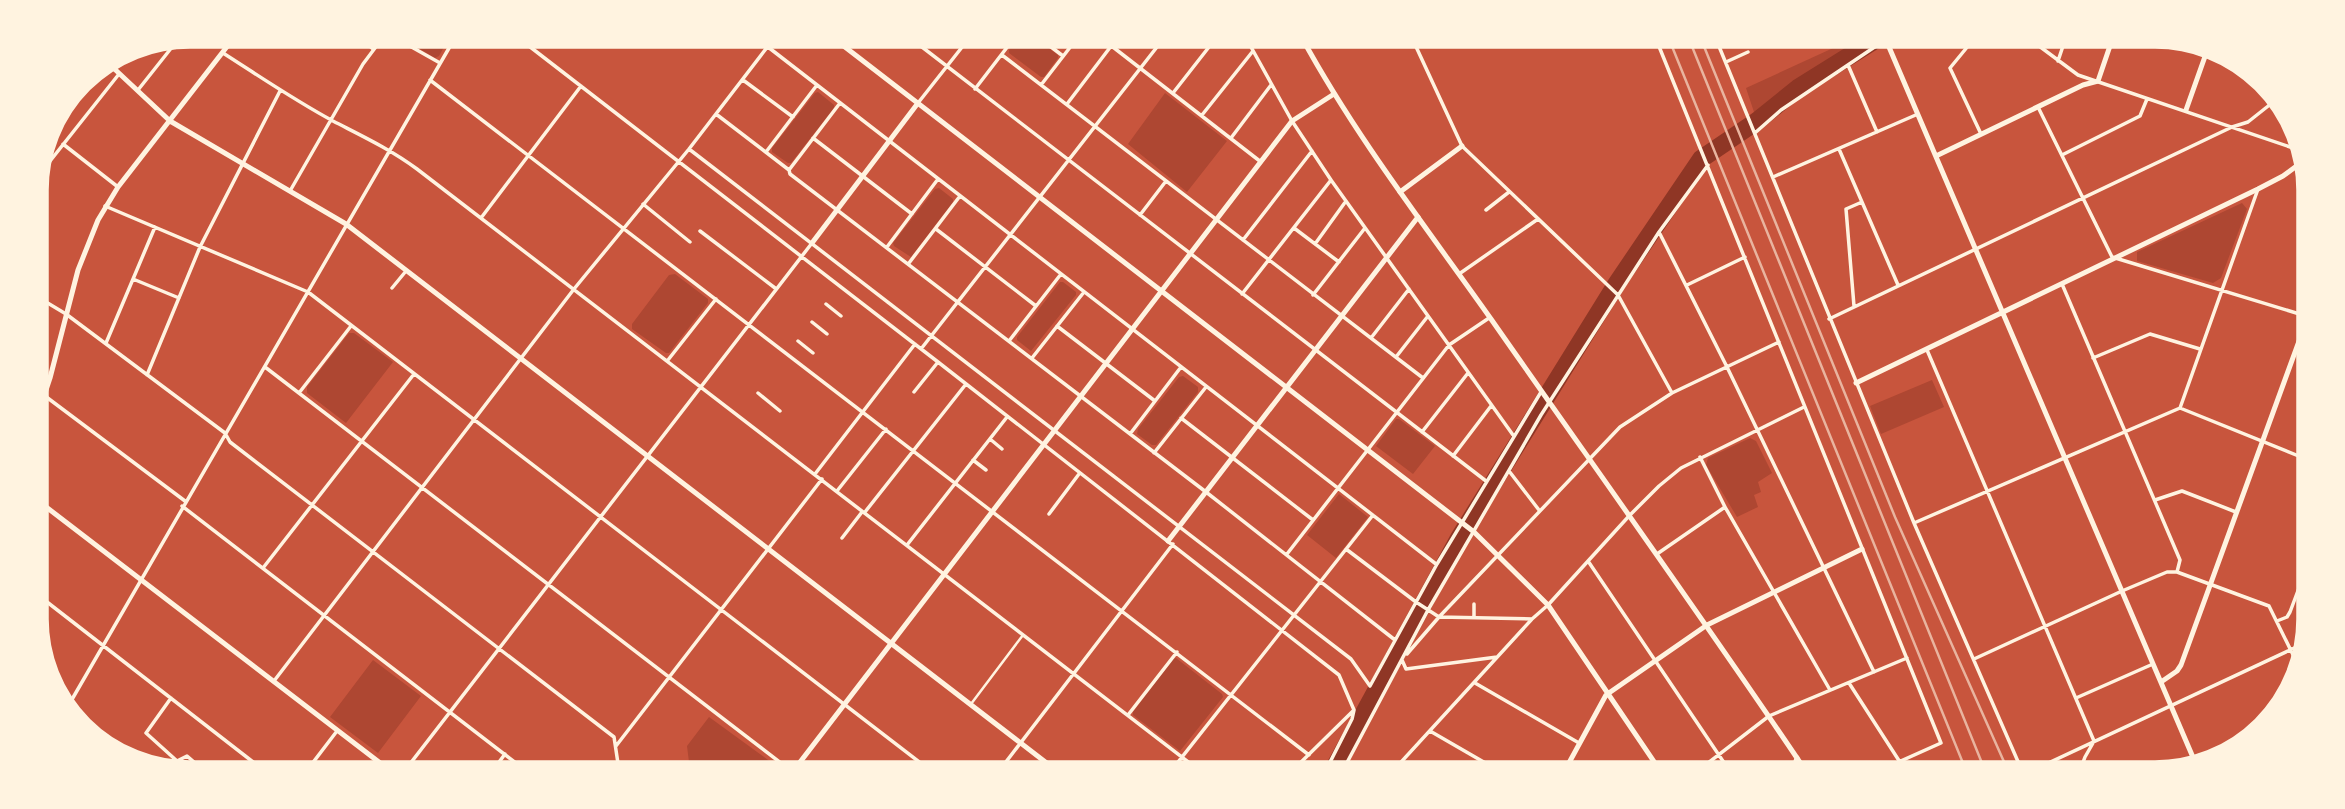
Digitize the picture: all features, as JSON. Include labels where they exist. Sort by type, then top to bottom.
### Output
[{"type":"street","points":[[1173,93],[1209,47]]},
{"type":"street","points":[[1250,47],[1331,180],[1513,435]]},
{"type":"street","points":[[1307,47],[1334,94],[1400,192],[1707,625],[1799,761]]},
{"type":"street","points":[[1416,47],[1462,146],[1618,295],[1672,393]]},
{"type":"street","points":[[1660,47],[1941,743],[1902,761]]},
{"type":"street","points":[[1720,47],[1914,523],[2020,761]]},
{"type":"street","points":[[1755,132],[1781,110],[1875,47]]},
{"type":"street","points":[[1889,47],[2193,757]]},
{"type":"street","points":[[1967,47],[1950,68],[1981,134]]},
{"type":"street","points":[[2040,47],[2078,75],[2291,147]]},
{"type":"street","points":[[2058,61],[2063,47]]},
{"type":"street","points":[[2098,81],[2110,47]]},
{"type":"street","points":[[48,387],[82,257],[105,206],[226,48]]},
{"type":"street","points":[[413,48],[440,63]]},
{"type":"street","points":[[72,699],[449,48]]},
{"type":"street","points":[[531,48],[1339,675],[1354,710],[1330,761]]},
{"type":"street","points":[[273,682],[574,289],[679,162],[767,48]]},
{"type":"street","points":[[769,48],[1437,564]]},
{"type":"street","points":[[846,48],[1473,531],[1548,605],[1606,695],[1653,761]]},
{"type":"street","points":[[922,48],[1486,481]]},
{"type":"street","points":[[411,762],[962,48]]},
{"type":"street","points":[[975,89],[1007,48]]},
{"type":"street","points":[[1052,48],[1063,56]]},
{"type":"street","points":[[1041,85],[1070,48]]},
{"type":"street","points":[[1067,104],[1111,48]]},
{"type":"street","points":[[1114,48],[1261,162]]},
{"type":"street","points":[[921,349],[1157,48]]},
{"type":"street","points":[[138,90],[170,49]]},
{"type":"street","points":[[290,191],[373,49]]},
{"type":"street","points":[[1202,115],[1252,51]]},
{"type":"street","points":[[1726,62],[1748,52]]},
{"type":"street","points":[[223,53],[280,91],[389,149],[1188,761]]},
{"type":"street","points":[[1002,55],[1423,378]]},
{"type":"street","points":[[2186,110],[2205,56]]},
{"type":"street","points":[[1848,65],[1877,132]]},
{"type":"street","points":[[115,69],[170,121],[346,224],[1045,762]]},
{"type":"street","points":[[50,161],[120,73]]},
{"type":"street","points":[[430,80],[1308,755]]},
{"type":"street","points":[[743,80],[793,117]]},
{"type":"street","points":[[1936,156],[2083,85],[2098,81]]},
{"type":"street","points":[[766,152],[817,85]]},
{"type":"street","points":[[1231,138],[1271,85]]},
{"type":"street","points":[[481,218],[580,86]]},
{"type":"street","points":[[147,374],[200,247],[280,91]]},
{"type":"street","points":[[799,762],[1293,121],[1334,94]]},
{"type":"street","points":[[2062,155],[2140,116],[2147,99]]},
{"type":"street","points":[[789,170],[840,103]]},
{"type":"street","points":[[1829,319],[1976,247],[2232,127],[2248,122],[2269,105]]},
{"type":"street","points":[[2038,107],[2112,257],[2298,316]]},
{"type":"street","points":[[716,114],[789,170],[790,174],[1287,554],[1395,641]]},
{"type":"street","points":[[1773,177],[1918,114]]},
{"type":"street","points":[[813,138],[912,214]]},
{"type":"street","points":[[63,144],[118,187]]},
{"type":"street","points":[[1400,192],[1462,146]]},
{"type":"street","points":[[689,149],[1351,659],[1370,686],[1461,523],[1513,435],[1542,393]]},
{"type":"street","points":[[1839,149],[1898,285]]},
{"type":"street","points":[[1243,240],[1312,151]]},
{"type":"street","points":[[1348,761],[1428,610],[1541,415],[1659,232],[1708,165]]},
{"type":"street","points":[[1856,383],[2003,313],[2112,257],[2258,189],[2296,167]]},
{"type":"street","points":[[887,247],[937,179]]},
{"type":"street","points":[[1242,294],[1331,180]]},
{"type":"street","points":[[1140,215],[1166,181]]},
{"type":"street","points":[[2180,408],[2258,189]]},
{"type":"street","points":[[1486,210],[1509,192]]},
{"type":"street","points":[[909,263],[960,196]]},
{"type":"street","points":[[1315,244],[1346,201]]},
{"type":"street","points":[[1854,306],[1846,209],[1862,202]]},
{"type":"street","points":[[643,204],[690,242]]},
{"type":"street","points":[[105,206],[307,292],[918,762]]},
{"type":"street","points":[[1006,762],[1122,611],[1171,543],[1179,527],[1418,217]]},
{"type":"street","points":[[1458,274],[1538,219]]},
{"type":"street","points":[[106,343],[155,227]]},
{"type":"street","points":[[1294,228],[1339,262]]},
{"type":"street","points":[[1314,295],[1365,228]]},
{"type":"street","points":[[936,229],[1036,306]]},
{"type":"street","points":[[700,231],[775,288]]},
{"type":"street","points":[[1659,232],[1874,672]]},
{"type":"street","points":[[1687,285],[1745,257]]},
{"type":"street","points":[[392,288],[407,270]]},
{"type":"street","points":[[1009,341],[1061,274]]},
{"type":"street","points":[[133,279],[178,299]]},
{"type":"street","points":[[2062,282],[2180,561],[2177,572]]},
{"type":"street","points":[[1371,338],[1409,289]]},
{"type":"street","points":[[1032,358],[1084,292]]},
{"type":"street","points":[[667,361],[716,299]]},
{"type":"street","points":[[48,303],[106,343],[225,433],[230,442],[614,737],[618,762]]},
{"type":"street","points":[[827,304],[841,316]]},
{"type":"street","points":[[1396,357],[1428,316]]},
{"type":"street","points":[[1287,554],[1449,345],[1489,317]]},
{"type":"street","points":[[812,323],[827,334]]},
{"type":"street","points":[[299,393],[351,326]]},
{"type":"street","points":[[1057,326],[1155,401]]},
{"type":"street","points":[[2093,358],[2150,334],[2200,349]]},
{"type":"street","points":[[798,341],[813,353]]},
{"type":"street","points":[[2161,682],[2181,665],[2298,341]]},
{"type":"street","points":[[1402,660],[1438,617],[1620,427],[1672,393],[1779,342]]},
{"type":"street","points":[[815,474],[915,344]]},
{"type":"street","points":[[1927,350],[2094,741]]},
{"type":"street","points":[[914,392],[938,362]]},
{"type":"street","points":[[265,367],[781,762]]},
{"type":"street","points":[[1130,434],[1181,367]]},
{"type":"street","points":[[1422,432],[1468,373]]},
{"type":"street","points":[[263,568],[414,374]]},
{"type":"street","points":[[842,538],[966,384]]},
{"type":"street","points":[[1154,453],[1206,387]]},
{"type":"street","points":[[758,393],[780,411]]},
{"type":"street","points":[[48,398],[185,501]]},
{"type":"street","points":[[1454,456],[1491,406]]},
{"type":"street","points":[[1402,761],[1659,486],[1700,457],[1804,407]]},
{"type":"street","points":[[1914,523],[2180,408],[2298,456]]},
{"type":"street","points":[[907,545],[1007,417]]},
{"type":"street","points":[[1181,418],[1313,520]]},
{"type":"street","points":[[837,491],[886,429]]},
{"type":"street","points":[[990,439],[1002,449]]},
{"type":"street","points":[[1700,457],[1725,507],[1830,690]]},
{"type":"street","points":[[973,460],[986,470]]},
{"type":"street","points":[[1509,471],[1539,510]]},
{"type":"street","points":[[1049,514],[1080,473]]},
{"type":"street","points":[[615,746],[822,479]]},
{"type":"street","points":[[2155,500],[2182,491],[2236,512]]},
{"type":"street","points":[[183,506],[515,762]]},
{"type":"street","points":[[1657,554],[1725,507]]},
{"type":"street","points":[[47,508],[378,762]]},
{"type":"street","points":[[1178,761],[1373,515]]},
{"type":"street","points":[[1570,761],[1606,695],[1707,625],[1862,549]]},
{"type":"street","points":[[1346,550],[1438,617],[1532,620]]},
{"type":"street","points":[[1588,561],[1723,761]]},
{"type":"street","points":[[1974,659],[2167,572],[2177,572],[2269,606],[2293,655]]},
{"type":"street","points":[[2277,621],[2287,617],[2298,591]]},
{"type":"street","points":[[47,602],[253,762]]},
{"type":"street","points":[[1474,604],[1474,618]]},
{"type":"street","points":[[971,704],[1023,635]]},
{"type":"street","points":[[2051,761],[2295,648]]},
{"type":"street","points":[[1128,715],[1177,652]]},
{"type":"street","points":[[1402,660],[1406,669],[1497,657]]},
{"type":"street","points":[[1710,761],[1769,716],[1908,658]]},
{"type":"street","points":[[2076,698],[2153,664]]},
{"type":"street","points":[[1475,683],[1580,743]]},
{"type":"street","points":[[1849,683],[1899,761]]},
{"type":"street","points":[[171,698],[146,733],[177,761],[187,756],[194,762]]},
{"type":"street","points":[[1302,761],[1354,710]]},
{"type":"street","points":[[313,762],[337,731]]},
{"type":"street","points":[[1430,732],[1482,761]]},
{"type":"street","points":[[2084,761],[2094,741]]},
{"type":"street","points":[[499,762],[505,754]]},
{"type":"shaded area","points":[[1864,47],[1798,88],[1757,121],[1746,88],[1831,49]]},
{"type":"shaded area","points":[[418,48],[443,48],[435,58]]},
{"type":"shaded area","points":[[1011,48],[1048,48],[1058,58],[1044,77],[1041,77],[1009,53]]},
{"type":"shaded area","points":[[818,92],[834,105],[834,108],[791,163],[788,163],[772,152],[772,148]]},
{"type":"shaded area","points":[[1165,93],[1227,141],[1187,192],[1128,144]]},
{"type":"shaded area","points":[[939,188],[953,199],[953,202],[911,257],[893,243],[935,189]]},
{"type":"shaded area","points":[[2242,203],[2247,209],[2221,278],[2213,283],[2137,261],[2137,252]]},
{"type":"shaded area","points":[[675,274],[708,299],[708,303],[669,353],[666,353],[632,329],[632,324],[669,275]]},
{"type":"shaded area","points":[[1060,282],[1076,292],[1076,295],[1031,351],[1017,340],[1017,337]]},
{"type":"shaded area","points":[[349,333],[354,333],[393,362],[346,423],[307,393],[307,387]]},
{"type":"shaded area","points":[[1183,376],[1198,387],[1198,392],[1156,445],[1152,445],[1137,434],[1138,429],[1179,377]]},
{"type":"shaded area","points":[[1932,380],[1944,407],[1881,434],[1870,406]]},
{"type":"shaded area","points":[[1396,419],[1435,446],[1413,474],[1376,446]]},
{"type":"shaded area","points":[[1750,438],[1756,441],[1772,473],[1758,482],[1761,492],[1754,495],[1758,507],[1737,517],[1706,465],[1708,458]]},
{"type":"shaded area","points":[[1339,494],[1368,517],[1336,558],[1307,535]]},
{"type":"shaded area","points":[[1176,658],[1223,697],[1180,751],[1133,715]]},
{"type":"shaded area","points":[[373,660],[421,696],[378,753],[330,717]]},
{"type":"shaded area","points":[[709,717],[770,762],[689,762],[687,746]]},
{"type":"waterway","points":[[1338,761],[1459,538],[1617,283],[1701,159],[1757,121],[1798,88],[1864,47]]},
{"type":"railway","points":[[1672,47],[1962,761]]},
{"type":"railway","points":[[1692,47],[1981,761]]},
{"type":"railway","points":[[1704,47],[1895,517],[2004,761]]}]
